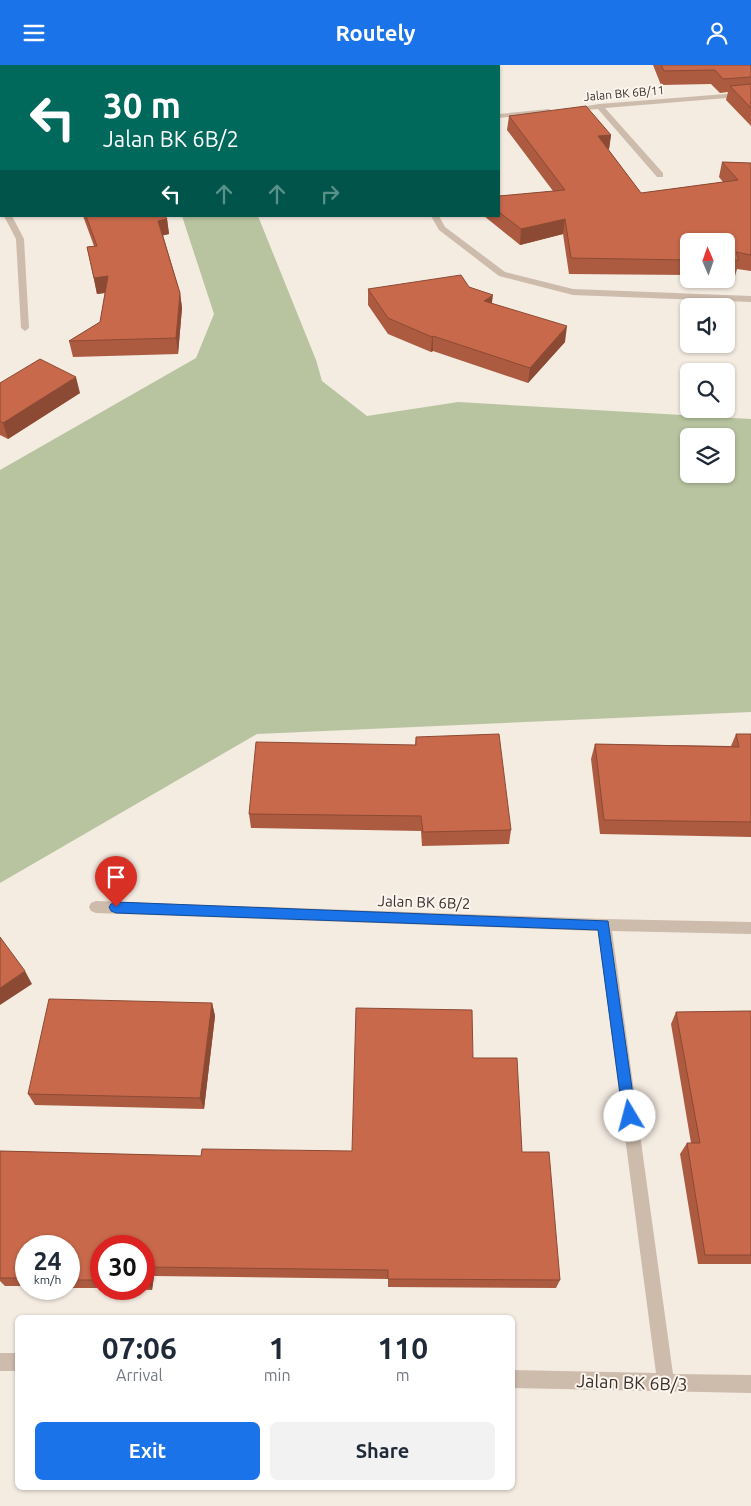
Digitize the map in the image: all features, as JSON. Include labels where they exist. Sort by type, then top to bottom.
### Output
[{"type":"street","name":"Jalan BK 6B/11","points":[[562,110],[751,94]]},
{"type":"street","points":[[599,106],[660,175]]},
{"type":"street","points":[[500,116],[553,111]]},
{"type":"street","points":[[9,217],[20,239],[25,328]]},
{"type":"street","points":[[436,217],[442,228],[502,274],[555,288],[573,292],[751,299]]},
{"type":"street","name":"Jalan BK 6B/2","points":[[96,907],[604,925],[751,928]]},
{"type":"street","points":[[604,925],[666,1383]]},
{"type":"street","points":[[0,1362],[15,1362]]},
{"type":"street","name":"Jalan BK 6B/3","points":[[515,1379],[751,1384]]},
{"type":"green space","points":[[182,217],[258,217],[316,360],[322,381],[367,416],[458,402],[680,415],[680,418],[751,419],[751,712],[257,734],[0,883],[0,470],[196,358],[214,314]]},
{"type":"building","points":[[661,65],[751,65],[751,77],[723,79],[715,70],[664,71]]},
{"type":"building","points":[[751,84],[751,108],[730,86]]},
{"type":"building","points":[[586,106],[611,135],[598,136],[641,193],[738,180],[722,162],[751,163],[751,255],[736,252],[739,260],[735,260],[735,233],[680,233],[680,260],[571,258],[565,219],[521,229],[500,213],[500,196],[565,190],[509,116]]},
{"type":"building","points":[[86,217],[166,217],[167,219],[158,221],[180,293],[176,338],[69,341],[100,322],[108,276],[94,278],[87,247],[97,246]]},
{"type":"building","points":[[461,275],[469,287],[493,295],[484,301],[567,326],[530,368],[432,337],[388,318],[368,289]]},
{"type":"building","points":[[40,359],[76,377],[3,423],[0,421],[0,383]]},
{"type":"building","points":[[499,734],[511,830],[423,832],[421,816],[249,814],[256,742],[416,745],[416,737]]},
{"type":"building","points":[[736,734],[751,734],[751,822],[604,820],[595,744],[739,747]]},
{"type":"building","points":[[0,937],[25,971],[0,988]]},
{"type":"building","points":[[49,999],[212,1003],[200,1098],[28,1094]]},
{"type":"building","points":[[356,1008],[472,1010],[473,1058],[517,1058],[522,1152],[549,1152],[560,1280],[388,1279],[388,1270],[155,1267],[155,1235],[90,1235],[90,1280],[80,1280],[80,1235],[15,1235],[15,1278],[0,1278],[0,1151],[201,1156],[202,1149],[352,1151]]},
{"type":"building","points":[[751,1011],[751,1255],[705,1255],[687,1143],[700,1143],[676,1012]]},
{"type":"route","points":[[116,907],[604,925],[630,1116]]}]
